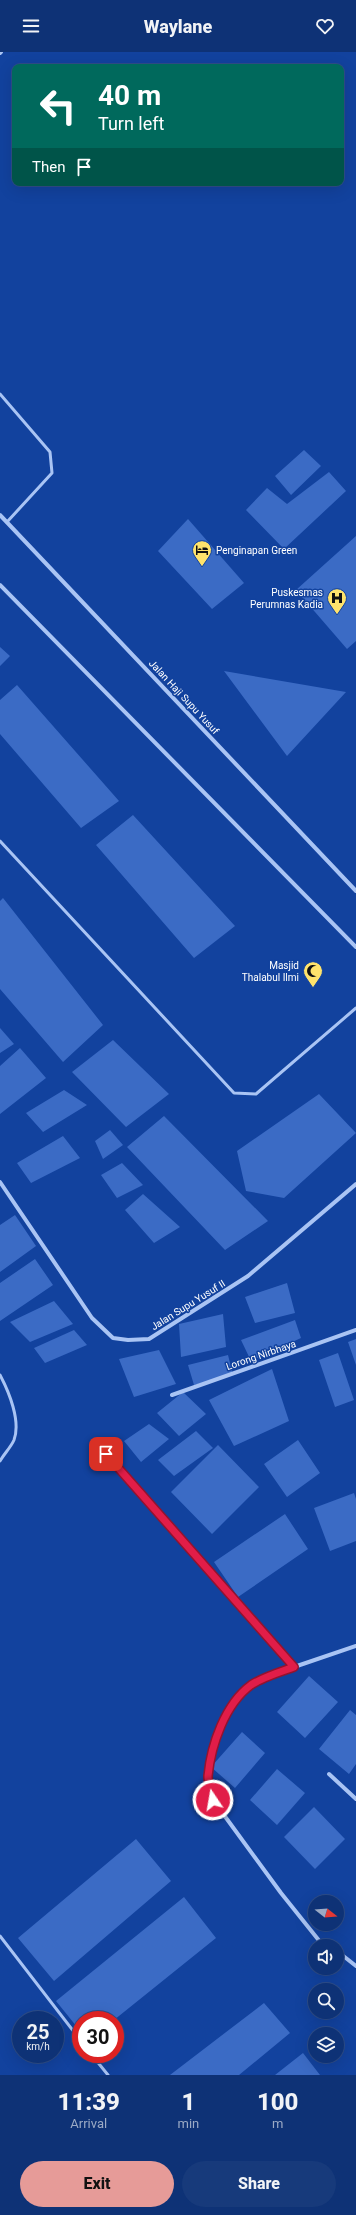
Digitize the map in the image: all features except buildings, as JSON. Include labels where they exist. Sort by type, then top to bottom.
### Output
[{"type":"street","name":"Jalan Haji Supu Yusuf","points":[[0,515],[356,890]]},
{"type":"street","points":[[0,585],[356,947]]},
{"type":"street","name":"Jalan Supu Yusuf II","points":[[0,1182],[92,1318],[113,1338],[128,1340],[149,1339],[248,1276],[356,1184]]},
{"type":"street","name":"Lorong Nirbhaya","points":[[172,1395],[356,1330]]},
{"type":"street","points":[[106,1454],[294,1667]]},
{"type":"street","points":[[318,1939],[281,1893],[213,1800],[208,1777],[220,1729],[234,1702],[252,1685],[294,1667],[356,1646]]},
{"type":"street","points":[[329,1774],[356,1799]]},
{"type":"street","points":[[344,1957],[356,1966]]},
{"type":"lane","points":[[0,394],[50,452],[52,473],[7,522]]},
{"type":"lane","points":[[0,841],[234,1093],[256,1094],[356,1008]]},
{"type":"lane","points":[[0,1376],[8,1389],[16,1426],[14,1440],[0,1461]]},
{"type":"lane","points":[[0,1936],[72,2029]]},
{"type":"lane","points":[[98,2063],[108,2075]]},
{"type":"place","name":"Penginapan Green","points":[[202,567]]},
{"type":"place","name":"Puskesmas Perumnas Kadia","points":[[337,615]]},
{"type":"place","name":"Masjid Thalabul Ilmi","points":[[313,988]]},
{"type":"route","points":[[106,1454],[294,1667],[252,1685],[234,1702],[220,1729],[213,1752],[208,1777],[213,1800]]}]
